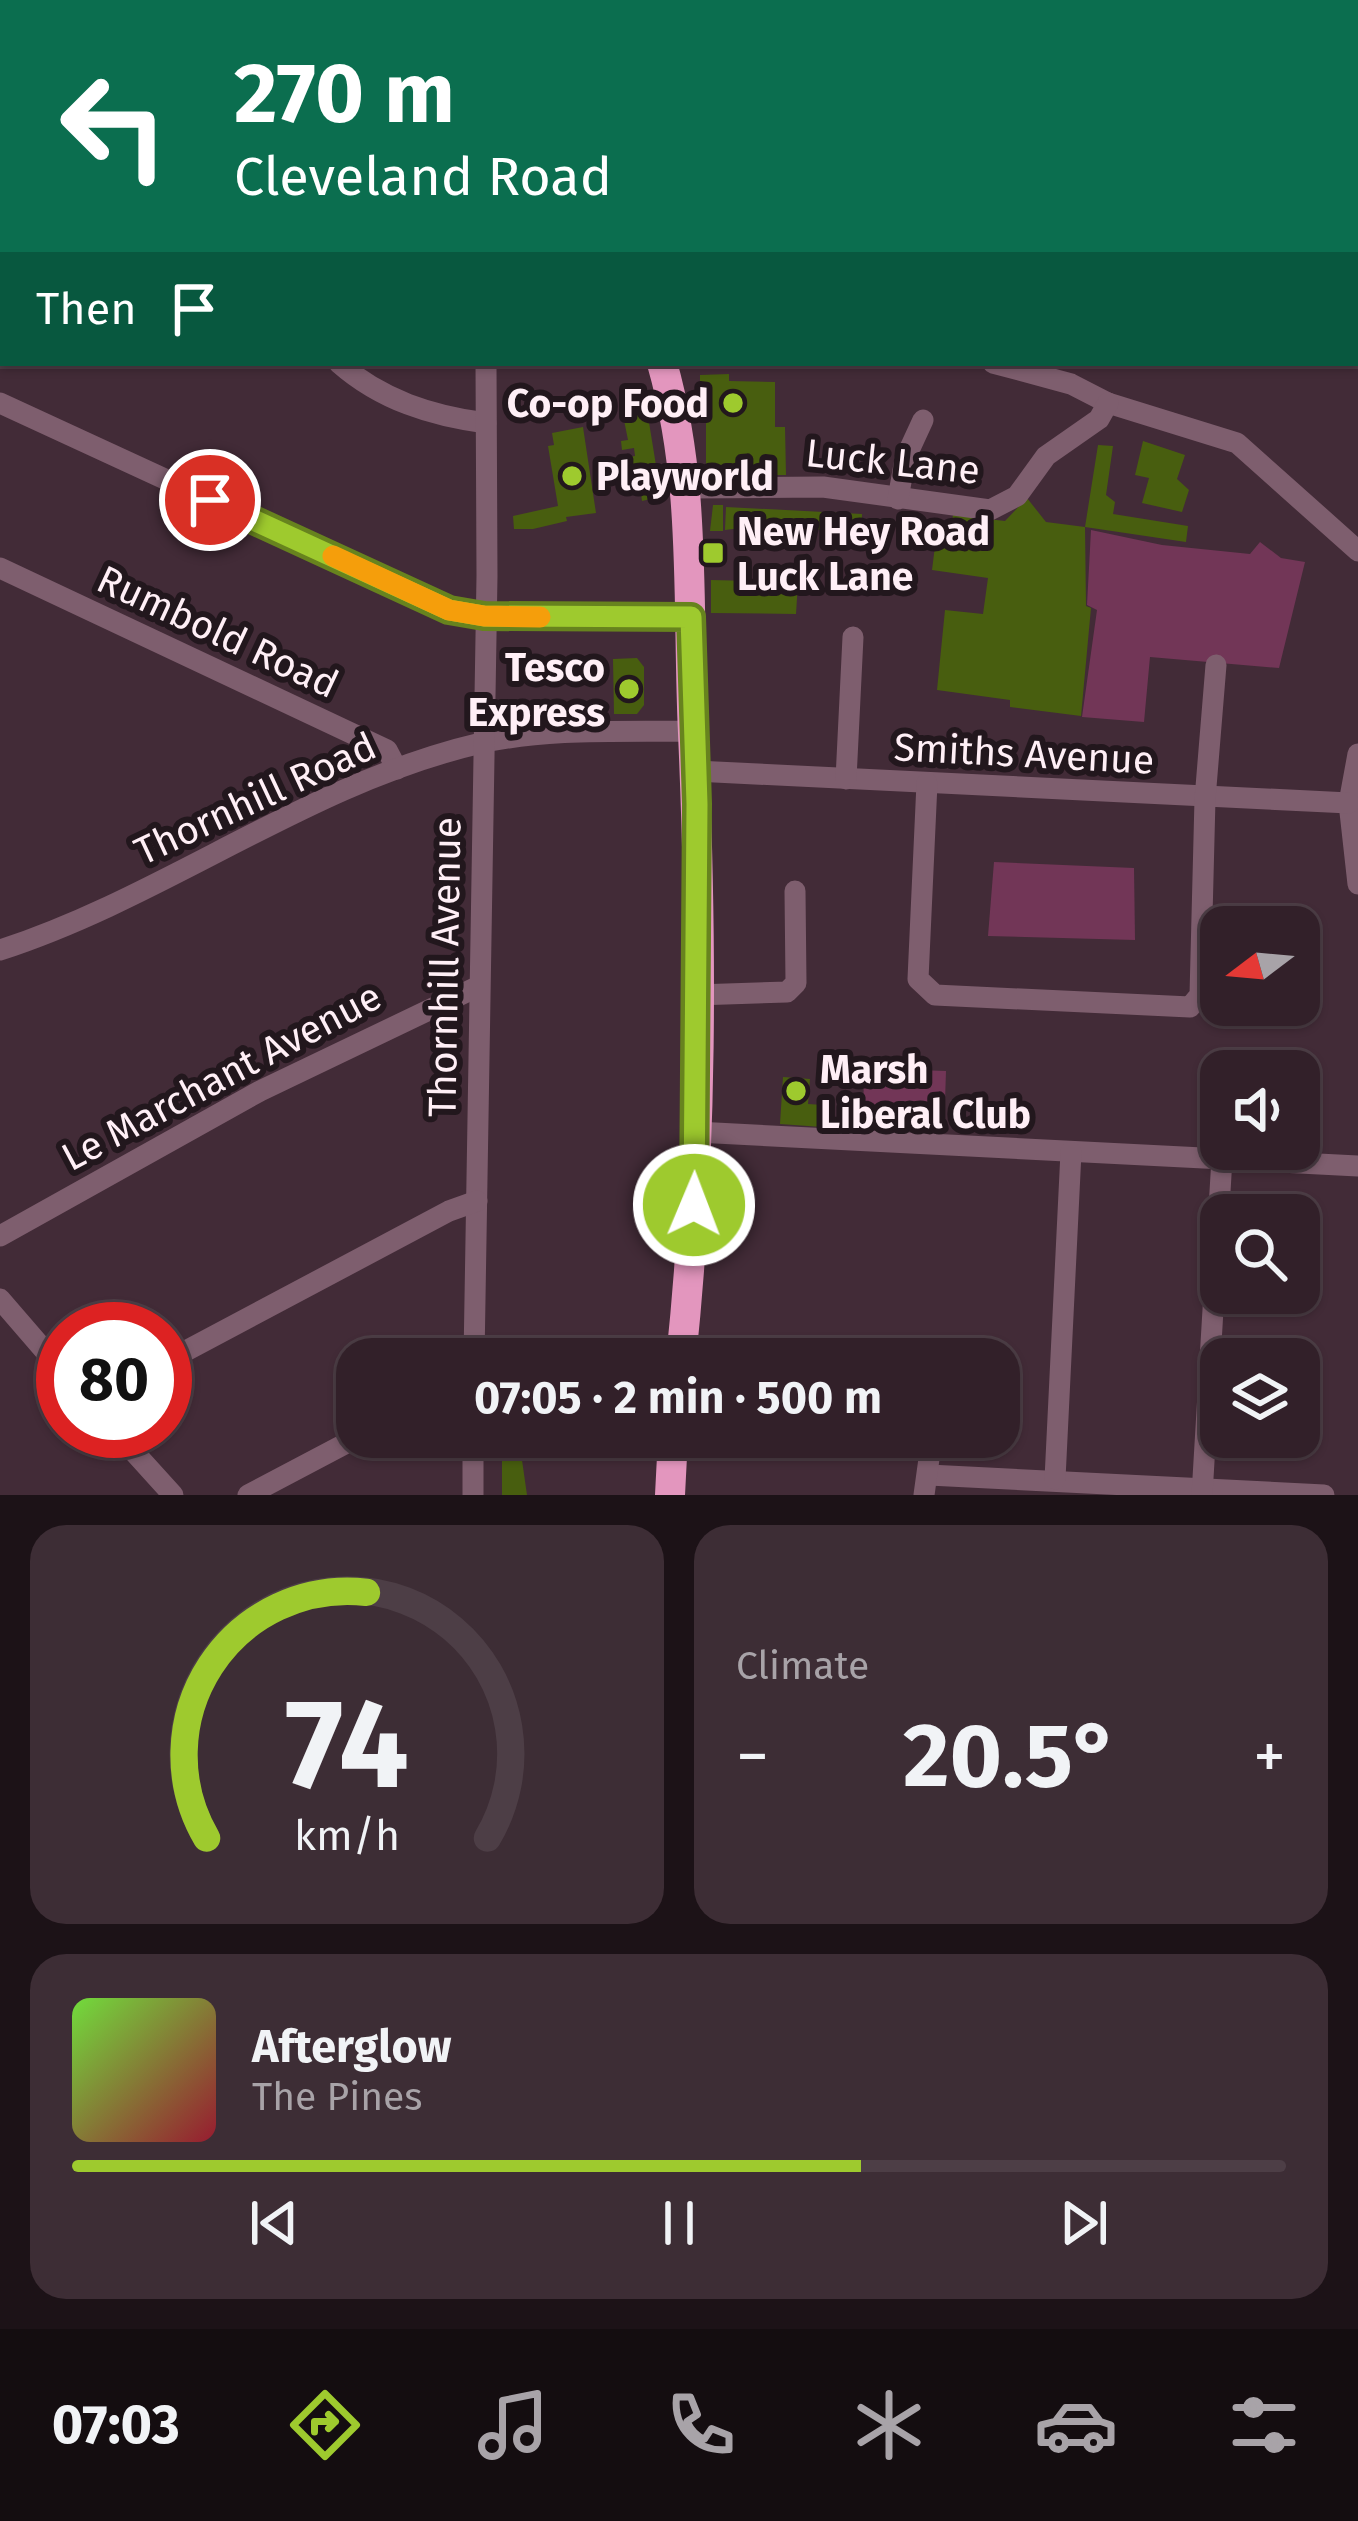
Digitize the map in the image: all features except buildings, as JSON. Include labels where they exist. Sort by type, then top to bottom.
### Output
[{"type":"highway","points":[[663,366],[688,488],[695,771],[696,1132],[693,1251],[683,1338]]},
{"type":"highway","points":[[667,1488],[671,1458]]},
{"type":"street","points":[[344,366],[397,401],[444,418],[487,423]]},
{"type":"street","name":"Thornhill Avenue","points":[[474,1338],[486,366]]},
{"type":"street","points":[[1015,366],[1075,374],[1108,403],[1237,443],[1358,551]]},
{"type":"street","points":[[0,403],[449,610],[484,616],[691,617]]},
{"type":"street","name":"Luck Lane","points":[[688,488],[768,484],[990,510],[1008,503],[1035,476],[1046,456],[1100,418],[1108,403]]},
{"type":"street","points":[[898,499],[905,459],[923,420]]},
{"type":"street","name":"Rumbold Road","points":[[0,568],[387,750],[397,769]]},
{"type":"street","points":[[846,779],[853,637]]},
{"type":"street","points":[[927,782],[918,979],[935,995],[1190,1006],[1200,995],[1205,799],[1216,665]]},
{"type":"street","name":"Thornhill Road","points":[[0,950],[138,893],[262,825],[397,769],[484,743],[585,733],[692,730]]},
{"type":"street","points":[[1358,754],[1349,802],[1358,884]]},
{"type":"street","name":"Smiths Avenue","points":[[695,771],[1205,799],[1349,802]]},
{"type":"street","points":[[697,995],[787,992],[796,982],[795,891]]},
{"type":"street","name":"Le Marchant Avenue","points":[[0,1236],[260,1091],[479,986]]},
{"type":"street","points":[[696,1132],[1200,1157]]},
{"type":"street","points":[[1055,1480],[1071,1152]]},
{"type":"street","points":[[1320,1164],[1358,1166]]},
{"type":"street","points":[[1203,1491],[1221,1170]]},
{"type":"street","points":[[192,1347],[407,1232],[477,1201]]},
{"type":"street","points":[[0,1300],[36,1341]]},
{"type":"street","points":[[248,1495],[336,1449]]},
{"type":"street","points":[[139,1458],[172,1495]]},
{"type":"street","points":[[473,1458],[473,1495]]},
{"type":"street","points":[[927,1485],[1055,1480],[1324,1495]]},
{"type":"shaded area","points":[[1091,530],[1162,545],[1250,554],[1260,542],[1281,558],[1305,562],[1279,668],[1150,657],[1144,722],[1082,717],[1097,610],[1087,605]]},
{"type":"shaded area","points":[[994,862],[1134,868],[1135,940],[988,936]]},
{"type":"shaded area","points":[[864,1068],[946,1071],[944,1131],[863,1126]]},
{"type":"slow traffic","points":[[333,556],[449,610],[540,617]]},
{"type":"place","name":"Co-op Food","points":[[733,403]]},
{"type":"place","name":"Playworld","points":[[572,476]]},
{"type":"place","name":"New Hey Road Luck Lane","points":[[713,553]]},
{"type":"place","name":"Tesco Express","points":[[629,689]]},
{"type":"place","name":"Marsh Liberal Club","points":[[796,1091]]},
{"type":"route","points":[[210,500],[449,610],[484,616],[691,617],[697,804],[694,1205]]}]
